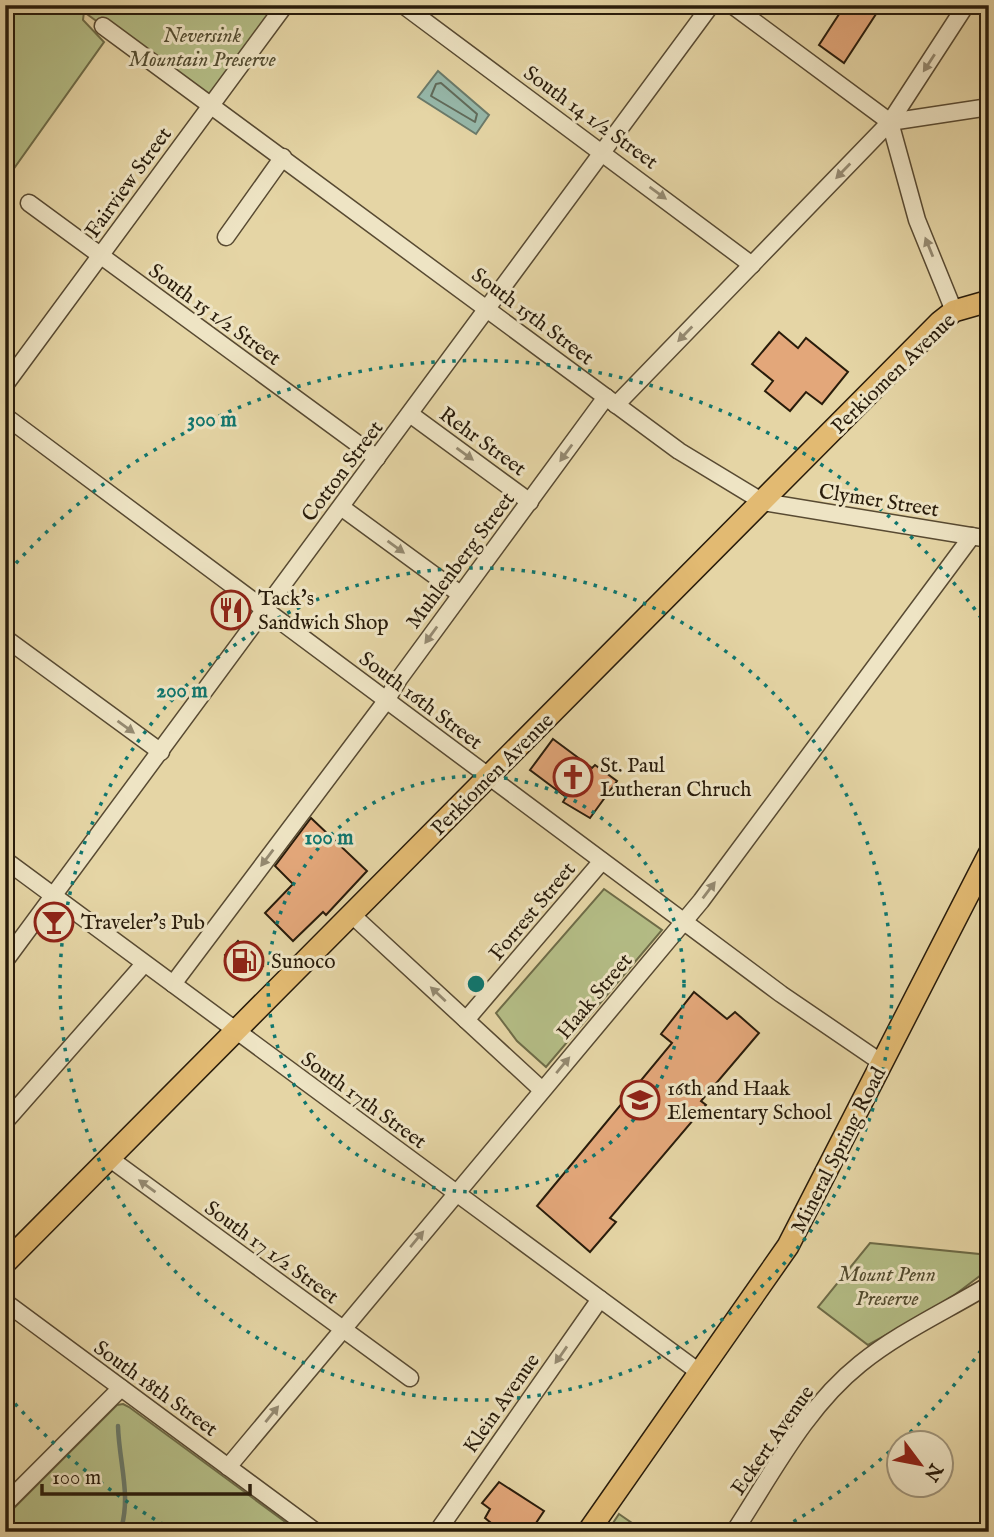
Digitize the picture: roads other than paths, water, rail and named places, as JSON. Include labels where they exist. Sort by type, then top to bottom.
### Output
[{"type":"main road","name":"Perkiomen Avenue","points":[[5,1264],[954,311],[989,301]]},
{"type":"main road","name":"Mineral Spring Road","points":[[587,1532],[788,1245],[989,854]]},
{"type":"street","name":"Fairview Street","points":[[5,385],[285,5]]},
{"type":"street","name":"South 14 1/2 Street","points":[[403,5],[752,265]]},
{"type":"street","name":"Cotton Street","points":[[5,961],[711,5]]},
{"type":"street","points":[[732,5],[890,122],[918,219],[954,311]]},
{"type":"street","name":"Muhlenberg Street","points":[[173,984],[386,701],[460,594],[611,401],[752,265],[890,122],[966,5]]},
{"type":"street","name":"South 15th Street","points":[[103,26],[679,451],[763,502]]},
{"type":"street","points":[[890,122],[989,107]]},
{"type":"street","points":[[226,237],[283,157]]},
{"type":"street","name":"South 15 1/2 Street","points":[[29,203],[377,458]]},
{"type":"street","name":"Rehr Street","points":[[410,414],[530,502]]},
{"type":"street","name":"South 16th Street","points":[[5,416],[683,922],[882,1063]]},
{"type":"street","name":"Clymer Street","points":[[763,502],[989,538]]},
{"type":"street","points":[[341,507],[460,594]]},
{"type":"street","name":"Haak Street","points":[[228,1467],[683,922],[972,536]]},
{"type":"street","points":[[5,638],[160,752]]},
{"type":"street","name":"South 17th Street","points":[[5,860],[699,1372]]},
{"type":"street","name":"Forrest Street","points":[[466,1020],[602,861]]},
{"type":"street","points":[[351,915],[542,1090]]},
{"type":"street","points":[[5,1122],[144,964]]},
{"type":"street","name":"South 17 1/2 Street","points":[[109,1158],[410,1378]]},
{"type":"street","name":"Eckert Avenue","points":[[734,1532],[812,1412],[837,1384],[881,1348],[989,1285]]},
{"type":"street","name":"Klein Avenue","points":[[437,1532],[600,1299]]},
{"type":"street","name":"South 18th Street","points":[[5,1302],[316,1532]]},
{"type":"street","points":[[5,1504],[121,1388]]},
{"type":"water","points":[[438,71],[489,115],[476,134],[418,97]]},
{"type":"waterway","points":[[118,1426],[125,1493],[120,1532]]},
{"type":"place","name":"Tack's Sandwich Shop","points":[[231,610]]},
{"type":"place","name":"St. Paul Lutheran Chruch","points":[[573,777]]},
{"type":"place","name":"Traveler's Pub","points":[[54,922]]},
{"type":"place","name":"Sunoco","points":[[244,961]]},
{"type":"place","name":"16th and Haak Elementary School","points":[[640,1100]]},
{"type":"park label","name":"Neversink Mountain Preserve","points":[[202,47]]},
{"type":"park label","name":"Mount Penn Preserve","points":[[887,1286]]}]
